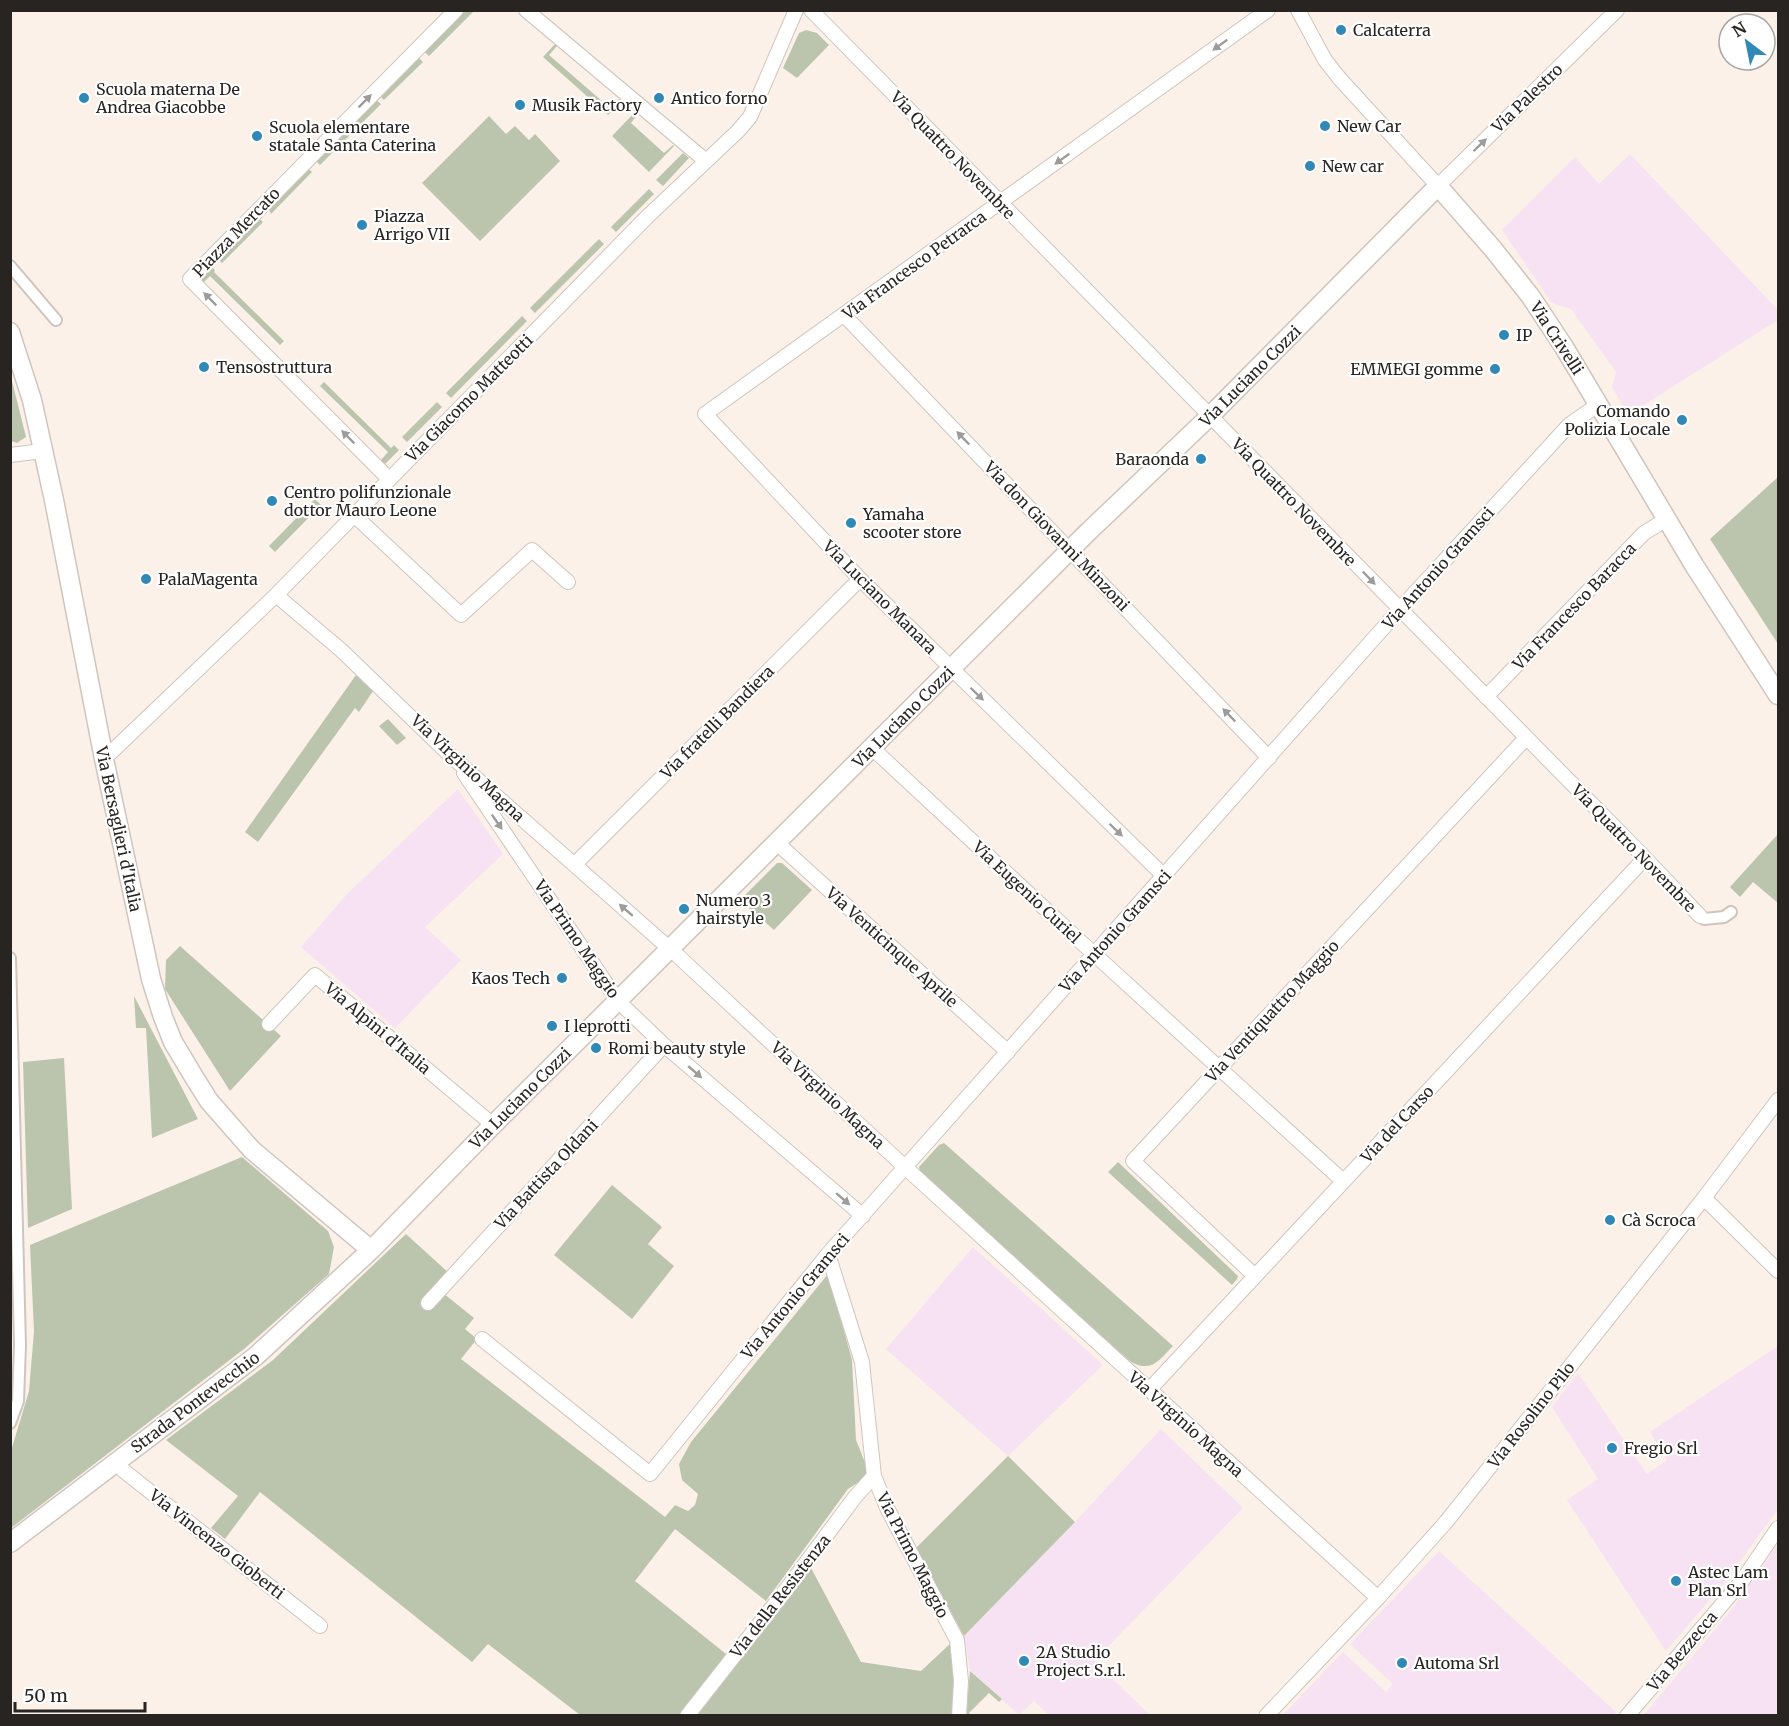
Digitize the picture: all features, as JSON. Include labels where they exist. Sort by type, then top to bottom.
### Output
[{"type":"street","name":"Piazza Mercato","points":[[389,479],[190,279],[456,10]]},
{"type":"street","points":[[526,10],[706,161]]},
{"type":"street","name":"Via Giacomo Matteotti","points":[[104,759],[276,595],[653,211],[738,131],[750,117],[796,10]]},
{"type":"street","name":"Via Quattro Novembre","points":[[811,10],[1700,916]]},
{"type":"street","name":"Via Francesco Petrarca","points":[[705,414],[1268,10]]},
{"type":"street","name":"Via Crivelli","points":[[1298,10],[1325,60],[1340,79],[1438,186],[1531,297],[1599,404],[1667,519],[1779,695]]},
{"type":"street","name":"Via Palestro","points":[[1438,186],[1617,10]]},
{"type":"street","name":"Via Luciano Cozzi","points":[[371,1250],[493,1125],[1071,550],[1210,416],[1438,186]]},
{"type":"street","points":[[10,266],[56,320]]},
{"type":"street","name":"Via don Giovanni Minzoni","points":[[844,315],[1269,758]]},
{"type":"street","name":"Via Bersaglieri d'Italia","points":[[10,332],[32,400],[104,759],[151,980],[163,1017],[173,1042],[209,1101],[235,1132],[252,1150],[371,1250]]},
{"type":"street","name":"Via Antonio Gramsci","points":[[482,1339],[650,1474],[828,1254],[1400,609],[1569,425],[1599,404]]},
{"type":"street","name":"Via Luciano Manara","points":[[705,414],[860,579],[1164,876]]},
{"type":"street","points":[[10,455],[43,451]]},
{"type":"street","points":[[354,515],[461,615],[532,550],[568,582]]},
{"type":"street","name":"Via Francesco Baracca","points":[[1486,697],[1644,533],[1667,519]]},
{"type":"street","name":"Via fratelli Bandiera","points":[[575,864],[860,579]]},
{"type":"street","name":"Via Virginio Magna","points":[[276,595],[341,650],[452,757],[670,949],[906,1168],[1378,1598]]},
{"type":"street","name":"Via Ventiquattro Maggio","points":[[1255,1276],[1132,1161],[1526,738]]},
{"type":"street","name":"Via Eugenio Curiel","points":[[872,748],[1343,1180]]},
{"type":"street","name":"Via Primo Maggio","points":[[452,757],[618,1001],[664,1045],[863,1216]]},
{"type":"street","name":"Via Venticinque Aprile","points":[[777,843],[1008,1052]]},
{"type":"street","name":"Via del Carso","points":[[1149,1390],[1645,858]]},
{"type":"street","points":[[1700,916],[1704,919],[1724,916],[1731,912]]},
{"type":"street","points":[[10,958],[20,1345],[18,1401],[10,1423]]},
{"type":"street","name":"Via Alpini d'Italia","points":[[269,1024],[315,975],[493,1125]]},
{"type":"street","name":"Via Battista Oldani","points":[[428,1303],[664,1045]]},
{"type":"street","name":"Via Rosolino Pilo","points":[[1266,1716],[1378,1598],[1446,1522],[1704,1198],[1779,1100]]},
{"type":"street","points":[[1704,1198],[1779,1271]]},
{"type":"street","name":"Strada Pontevecchio","points":[[10,1543],[256,1356],[371,1250]]},
{"type":"street","name":"Via Primo Maggio","points":[[828,1254],[862,1362],[874,1476],[888,1510],[957,1640],[961,1681],[959,1716]]},
{"type":"street","name":"Via Vincenzo Gioberti","points":[[116,1462],[124,1471],[320,1626]]},
{"type":"street","name":"Via della Resistenza","points":[[687,1716],[855,1497],[874,1476]]},
{"type":"street","name":"Via Bezzecca","points":[[1627,1716],[1742,1581],[1779,1528]]},
{"type":"shaded area","points":[[1630,154],[1778,310],[1778,320],[1628,415],[1612,387],[1616,372],[1571,309],[1552,303],[1502,230],[1575,157],[1599,184]]},
{"type":"shaded area","points":[[458,789],[503,854],[425,927],[461,960],[395,1028],[301,947],[348,893]]},
{"type":"shaded area","points":[[973,1247],[1103,1365],[1008,1456],[886,1349]]},
{"type":"shaded area","points":[[1778,1346],[1778,1509],[1726,1581],[1666,1651],[1567,1500],[1598,1479],[1552,1407],[1578,1373],[1647,1474],[1667,1460],[1650,1432]]},
{"type":"shaded area","points":[[1161,1429],[1243,1508],[1094,1661],[1150,1715],[1049,1715],[1034,1701],[1019,1715],[970,1670],[964,1636],[1075,1522]]},
{"type":"shaded area","points":[[1778,1544],[1778,1715],[1644,1715],[1732,1609]]},
{"type":"shaded area","points":[[1439,1551],[1616,1712],[1614,1715],[1283,1715],[1343,1652],[1386,1692],[1393,1684],[1350,1644]]},
{"type":"green space","points":[[462,11],[474,11],[429,56],[423,50]]},
{"type":"green space","points":[[806,30],[817,33],[829,45],[797,78],[783,68],[799,33]]},
{"type":"green space","points":[[555,44],[557,46],[549,55],[610,108],[619,99],[622,101],[608,115],[543,57]]},
{"type":"green space","points":[[417,56],[423,62],[384,100],[378,94]]},
{"type":"green space","points":[[374,98],[381,104],[320,165],[314,159]]},
{"type":"green space","points":[[635,112],[637,115],[631,123],[664,153],[674,146],[649,172],[612,136]]},
{"type":"green space","points":[[489,116],[506,134],[515,126],[529,140],[535,134],[560,161],[480,241],[422,183]]},
{"type":"green space","points":[[683,153],[689,158],[663,186],[656,180]]},
{"type":"green space","points":[[306,166],[312,172],[271,214],[267,204]]},
{"type":"green space","points":[[649,189],[654,194],[616,232],[611,227]]},
{"type":"green space","points":[[257,216],[263,222],[222,263],[216,257]]},
{"type":"green space","points":[[599,239],[604,244],[535,313],[530,308]]},
{"type":"green space","points":[[209,264],[215,270],[214,272],[284,341],[280,345],[210,276],[201,285],[195,278]]},
{"type":"green space","points":[[522,316],[527,321],[451,398],[446,393]]},
{"type":"green space","points":[[10,373],[26,437],[17,443],[11,441]]},
{"type":"green space","points":[[324,382],[391,448],[394,445],[399,450],[384,465],[380,461],[388,452],[320,386]]},
{"type":"green space","points":[[437,402],[442,407],[407,442],[402,437]]},
{"type":"green space","points":[[1778,477],[1778,644],[1710,539]]},
{"type":"green space","points":[[315,499],[321,505],[275,552],[269,546]]},
{"type":"green space","points":[[356,675],[373,691],[359,712],[355,708],[258,842],[245,832]]},
{"type":"green space","points":[[388,719],[406,738],[397,745],[379,726]]},
{"type":"green space","points":[[1778,834],[1778,903],[1753,882],[1740,897],[1730,887]]},
{"type":"green space","points":[[777,863],[782,863],[812,890],[774,930],[740,900]]},
{"type":"green space","points":[[180,946],[281,1036],[230,1091],[165,989],[166,960]]},
{"type":"green space","points":[[134,996],[198,1119],[152,1138],[146,1028],[136,1028]]},
{"type":"green space","points":[[64,1058],[72,1209],[28,1228],[23,1062]]},
{"type":"green space","points":[[944,1143],[1173,1346],[1159,1360],[1150,1365],[1144,1366],[1131,1362],[920,1174],[919,1167],[939,1145]]},
{"type":"green space","points":[[242,1157],[328,1231],[334,1247],[329,1274],[244,1349],[11,1528],[11,1451],[29,1391],[34,1331],[30,1245]]},
{"type":"green space","points":[[1118,1162],[1238,1276],[1232,1285],[1108,1172]]},
{"type":"green space","points":[[612,1185],[662,1227],[648,1244],[674,1266],[632,1319],[554,1255]]},
{"type":"green space","points":[[406,1234],[450,1274],[438,1289],[474,1318],[465,1329],[477,1339],[461,1359],[665,1517],[675,1505],[688,1511],[695,1505],[698,1494],[682,1480],[679,1464],[691,1442],[828,1274],[852,1360],[856,1440],[870,1475],[848,1489],[766,1601],[675,1529],[635,1581],[726,1654],[680,1715],[580,1715],[488,1644],[472,1662],[260,1492],[225,1539],[211,1528],[238,1496],[166,1440],[273,1360]]},
{"type":"green space","points":[[1008,1456],[1075,1522],[964,1636],[916,1548]]},
{"type":"green space","points":[[810,1566],[861,1662],[921,1671],[951,1643],[956,1683],[954,1715],[697,1716]]},
{"type":"green space","points":[[970,1671],[1002,1699],[999,1702],[989,1693],[969,1713],[971,1715],[966,1716]]},
{"type":"place","name":"Calcaterra","points":[[1341,30]]},
{"type":"place","name":"Scuola materna De Andrea Giacobbe","points":[[84,98]]},
{"type":"place","name":"Antico forno","points":[[659,98]]},
{"type":"place","name":"Musik Factory","points":[[520,105]]},
{"type":"place","name":"New Car","points":[[1325,126]]},
{"type":"place","name":"Scuola elementare statale Santa Caterina","points":[[257,136]]},
{"type":"place","name":"New car","points":[[1310,166]]},
{"type":"place","name":"Piazza Arrigo VII","points":[[362,225]]},
{"type":"place","name":"IP","points":[[1504,335]]},
{"type":"place","name":"Tensostruttura","points":[[204,367]]},
{"type":"place","name":"EMMEGI gomme","points":[[1495,369]]},
{"type":"place","name":"Comando Polizia Locale","points":[[1682,420]]},
{"type":"place","name":"Baraonda","points":[[1201,459]]},
{"type":"place","name":"Centro polifunzionale dottor Mauro Leone","points":[[272,501]]},
{"type":"place","name":"Yamaha scooter store","points":[[851,523]]},
{"type":"place","name":"PalaMagenta","points":[[146,579]]},
{"type":"place","name":"Numero 3 hairstyle","points":[[684,909]]},
{"type":"place","name":"Kaos Tech","points":[[562,978]]},
{"type":"place","name":"I leprotti","points":[[552,1026]]},
{"type":"place","name":"Romi beauty style","points":[[596,1048]]},
{"type":"place","name":"Cà Scroca","points":[[1610,1220]]},
{"type":"place","name":"Fregio Srl","points":[[1612,1448]]},
{"type":"place","name":"Astec Lam Plan Srl","points":[[1676,1581]]},
{"type":"place","name":"2A Studio Project S.r.l.","points":[[1024,1661]]},
{"type":"place","name":"Automa Srl","points":[[1402,1663]]}]
